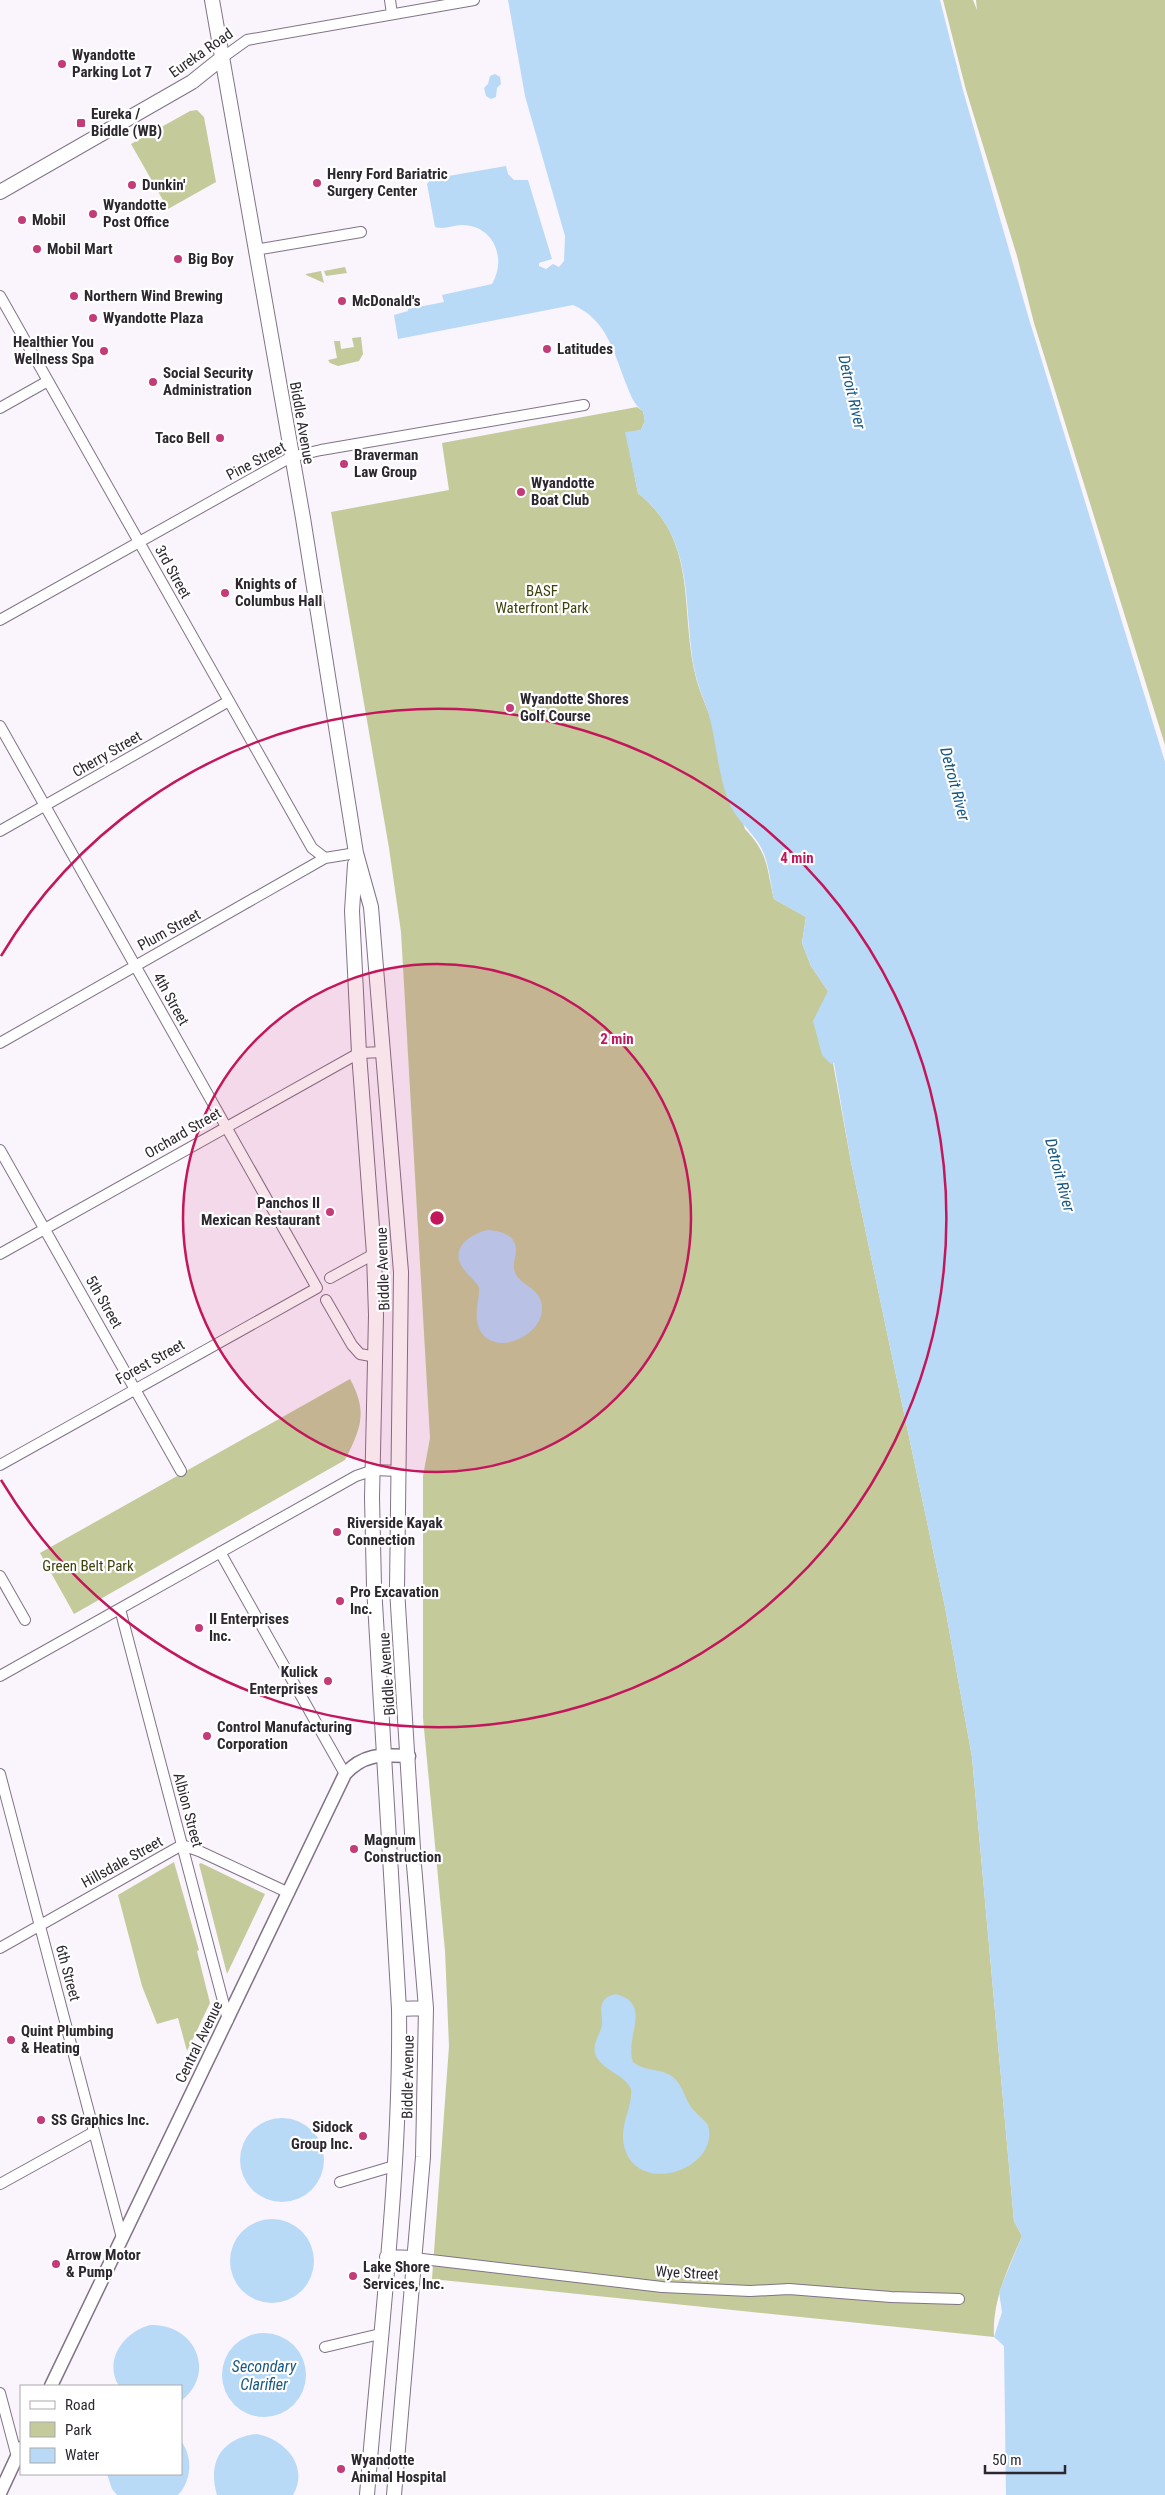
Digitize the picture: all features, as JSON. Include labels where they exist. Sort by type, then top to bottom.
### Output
[{"type":"main road","name":"Biddle Avenue","points":[[212,0],[291,457],[356,853],[371,907],[401,1272],[401,1426],[398,1471],[397,1589],[409,1756],[414,1865],[426,2008],[423,2157],[394,2495]]},
{"type":"main road","name":"Eureka Road","points":[[0,192],[192,82],[222,58]]},
{"type":"main road","name":"Biddle Avenue","points":[[356,853],[352,911],[359,1052],[374,1254],[376,1357],[372,1498],[374,1586],[399,2009],[399,2087],[394,2166],[367,2495]]},
{"type":"main road","points":[[399,2009],[426,2008]]},
{"type":"main road","points":[[387,2257],[414,2258]]},
{"type":"street","points":[[390,0],[392,14]]},
{"type":"street","name":"Eureka Road","points":[[222,58],[247,40],[474,0]]},
{"type":"street","points":[[255,250],[361,232]]},
{"type":"street","name":"3rd Street","points":[[0,296],[312,848],[325,858]]},
{"type":"street","points":[[0,408],[48,381]]},
{"type":"street","name":"Pine Street","points":[[0,620],[291,457],[321,450],[584,405]]},
{"type":"street","name":"Cherry Street","points":[[0,832],[229,701]]},
{"type":"street","name":"4th Street","points":[[0,726],[317,1288]]},
{"type":"street","name":"Plum Street","points":[[0,1043],[325,858],[356,853]]},
{"type":"street","name":"Orchard Street","points":[[0,1254],[359,1052],[384,1052]]},
{"type":"street","name":"5th Street","points":[[0,1150],[181,1471]]},
{"type":"street","points":[[330,1278],[374,1254]]},
{"type":"street","name":"Forest Street","points":[[0,1465],[317,1288]]},
{"type":"street","points":[[326,1300],[352,1345],[360,1354],[376,1357]]},
{"type":"street","points":[[0,1676],[356,1476],[374,1470],[398,1471]]},
{"type":"street","points":[[220,1552],[345,1774]]},
{"type":"street","points":[[0,1576],[25,1620]]},
{"type":"street","name":"Albion Street","points":[[120,1609],[228,2020]]},
{"type":"street","name":"Central Avenue","points":[[51,2385],[345,1774],[355,1764],[369,1758],[409,1756]]},
{"type":"street","name":"6th Street","points":[[0,1774],[122,2238]]},
{"type":"street","name":"Hillsdale Street","points":[[0,1948],[182,1846],[199,1851],[289,1893]]},
{"type":"street","points":[[0,2184],[94,2132]]},
{"type":"street","points":[[340,2182],[394,2166]]},
{"type":"street","name":"Wye Street","points":[[414,2258],[662,2288],[750,2292],[788,2289],[891,2298],[959,2299]]},
{"type":"street","points":[[326,2347],[380,2334]]},
{"type":"street","points":[[0,2393],[19,2453],[0,2493]]},
{"type":"green space","points":[[943,0],[973,0],[977,10],[976,0],[1165,0],[1165,745],[1034,323],[1017,256],[966,90]]},
{"type":"green space","points":[[197,110],[204,117],[216,182],[168,209],[131,144],[190,111]]},
{"type":"green space","points":[[345,267],[347,273],[326,276],[324,271]]},
{"type":"green space","points":[[321,271],[324,283],[306,275],[306,274]]},
{"type":"green space","points":[[361,337],[363,354],[359,361],[338,366],[330,363],[328,360],[337,358],[334,341],[340,341],[341,349],[354,347],[352,338]]},
{"type":"green space","name":"Wyandotte Shores Golf Course","points":[[637,407],[643,411],[645,421],[641,430],[626,433],[638,493],[657,512],[670,532],[678,554],[683,576],[696,679],[711,720],[745,829],[759,846],[766,861],[774,899],[806,917],[802,943],[811,966],[828,991],[833,1063],[851,1162],[945,1607],[972,1757],[1014,2221],[1022,2236],[998,2297],[994,2337],[432,2279],[449,2046],[445,1951],[423,1718],[423,1476],[430,1438],[401,932],[389,848],[331,512],[449,490],[442,443]]},
{"type":"green space","name":"Green Belt Park","points":[[350,1379],[356,1391],[361,1411],[358,1429],[345,1460],[74,1614],[40,1553]]},
{"type":"green space","points":[[174,1862],[199,1950],[197,1951],[210,2003],[187,2051],[178,2018],[157,2024],[142,1986],[118,1895]]},
{"type":"green space","points":[[201,1863],[265,1894],[227,1974],[199,1864]]},
{"type":"water","name":"Detroit River","points":[[508,0],[940,0],[964,94],[1029,319],[1165,762],[1165,2495],[1006,2495],[1004,2346],[994,2337],[1002,2312],[999,2292],[1022,2236],[1014,2221],[972,1757],[945,1607],[851,1162],[834,1063],[831,1064],[822,1055],[813,1021],[828,991],[811,966],[802,943],[806,917],[774,899],[767,864],[762,850],[755,838],[733,811],[727,797],[721,777],[709,715],[695,672],[684,576],[679,553],[670,532],[657,512],[638,493],[625,432],[641,430],[645,421],[643,411],[631,397],[613,350],[602,329],[585,311],[573,305],[398,339],[394,315],[408,311],[408,309],[444,302],[442,295],[492,284],[496,274],[498,254],[490,237],[473,227],[462,225],[442,228],[435,227],[427,184],[431,179],[506,166],[508,174],[514,180],[528,180],[552,259],[539,263],[539,266],[546,269],[553,264],[559,267],[564,261],[565,236],[525,96]]},
{"type":"water","points":[[495,74],[500,77],[501,84],[497,88],[496,97],[491,99],[486,96],[484,88],[488,84],[490,76]]},
{"type":"water","points":[[488,1230],[498,1231],[511,1237],[516,1250],[514,1269],[516,1275],[541,1300],[540,1318],[534,1328],[525,1336],[514,1341],[503,1343],[492,1341],[484,1336],[477,1320],[479,1287],[463,1268],[459,1258],[461,1246],[470,1237]]},
{"type":"water","points":[[615,1994],[627,1998],[633,2005],[635,2022],[631,2052],[633,2062],[641,2067],[665,2073],[674,2078],[691,2107],[708,2125],[709,2141],[702,2154],[691,2165],[676,2172],[660,2174],[644,2171],[632,2162],[624,2146],[623,2130],[630,2103],[631,2089],[624,2080],[601,2063],[595,2053],[596,2041],[602,2025],[601,2011],[603,2002],[609,1996]]},
{"type":"water","points":[[282,2118],[298,2121],[312,2130],[321,2144],[324,2160],[321,2176],[312,2190],[298,2199],[282,2202],[266,2199],[252,2190],[243,2176],[240,2160],[243,2144],[252,2130],[266,2121]]},
{"type":"water","points":[[272,2219],[288,2222],[302,2231],[311,2245],[314,2261],[311,2277],[302,2291],[288,2300],[272,2303],[256,2300],[242,2291],[233,2277],[230,2261],[233,2245],[242,2231],[256,2222]]},
{"type":"water","name":"Secondary Clarifier","points":[[150,2325],[165,2327],[179,2332],[196,2351],[199,2364],[198,2377],[192,2389],[182,2400],[182,2385],[119,2385],[113,2366],[115,2357],[125,2341]]},
{"type":"water","name":"Secondary Clarifier","points":[[264,2333],[280,2336],[294,2345],[303,2359],[306,2375],[303,2391],[294,2405],[280,2414],[264,2417],[248,2414],[234,2405],[225,2391],[222,2375],[225,2359],[234,2345],[248,2336]]},
{"type":"water","name":"Secondary Clarifier","points":[[257,2434],[276,2442],[292,2456],[298,2474],[293,2495],[217,2495],[214,2472],[220,2454],[226,2446],[235,2441],[245,2436]]},
{"type":"water","points":[[182,2442],[185,2447],[189,2461],[188,2476],[183,2489],[178,2495],[117,2495],[112,2489],[107,2475],[182,2475]]},
{"type":"place","name":"Wyandotte Parking Lot 7","points":[[62,64]]},
{"type":"place","name":"Eureka / Biddle (WB)","points":[[81,123]]},
{"type":"place","name":"Henry Ford Bariatric Surgery Center","points":[[317,183]]},
{"type":"place","name":"Dunkin'","points":[[132,185]]},
{"type":"place","name":"Wyandotte Post Office","points":[[93,214]]},
{"type":"place","name":"Mobil","points":[[22,220]]},
{"type":"place","name":"Mobil Mart","points":[[37,249]]},
{"type":"place","name":"Big Boy","points":[[178,259]]},
{"type":"place","name":"Northern Wind Brewing","points":[[74,296]]},
{"type":"place","name":"McDonald's","points":[[342,301]]},
{"type":"place","name":"Wyandotte Plaza","points":[[93,318]]},
{"type":"place","name":"Latitudes","points":[[547,349]]},
{"type":"place","name":"Healthier You Wellness Spa","points":[[104,351]]},
{"type":"place","name":"Social Security Administration","points":[[153,382]]},
{"type":"place","name":"Taco Bell","points":[[220,438]]},
{"type":"place","name":"Braverman Law Group","points":[[344,464]]},
{"type":"place","name":"Wyandotte Boat Club","points":[[521,492]]},
{"type":"place","name":"Knights of Columbus Hall","points":[[225,593]]},
{"type":"place","name":"Wyandotte Shores Golf Course","points":[[510,708]]},
{"type":"place","name":"Panchos II Mexican Restaurant","points":[[330,1212]]},
{"type":"place","name":"Riverside Kayak Connection","points":[[337,1532]]},
{"type":"place","name":"Pro Excavation Inc.","points":[[340,1601]]},
{"type":"place","name":"II Enterprises Inc.","points":[[199,1628]]},
{"type":"place","name":"Kulick Enterprises","points":[[328,1681]]},
{"type":"place","name":"Control Manufacturing Corporation","points":[[207,1736]]},
{"type":"place","name":"Magnum Construction","points":[[354,1849]]},
{"type":"place","name":"Quint Plumbing & Heating","points":[[11,2040]]},
{"type":"place","name":"SS Graphics Inc.","points":[[41,2120]]},
{"type":"place","name":"Sidock Group Inc.","points":[[363,2136]]},
{"type":"place","name":"Arrow Motor & Pump","points":[[56,2264]]},
{"type":"place","name":"Lake Shore Services, Inc.","points":[[353,2276]]},
{"type":"place","name":"Wyandotte Animal Hospital","points":[[341,2469]]},
{"type":"park label","name":"BASF Waterfront Park","points":[[542,600]]}]
